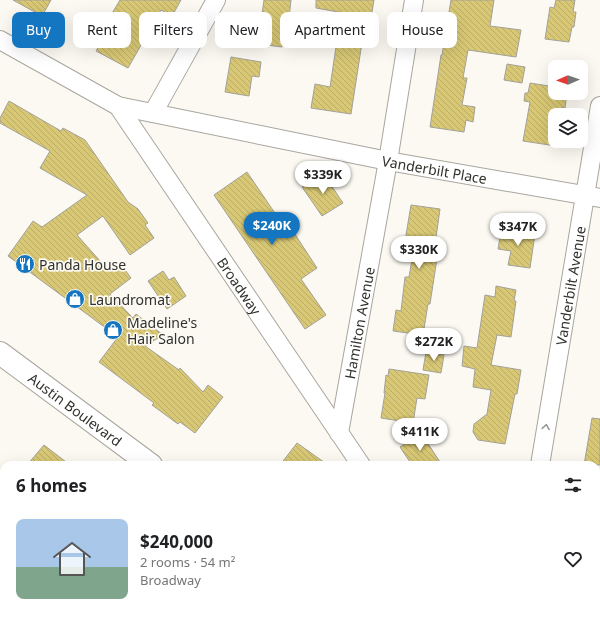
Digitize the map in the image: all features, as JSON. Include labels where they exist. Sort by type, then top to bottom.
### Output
[{"type":"main road","name":"Austin Boulevard","points":[[0,352],[146,461]]},
{"type":"street","points":[[153,113],[216,0]]},
{"type":"street","name":"Hamilton Avenue","points":[[339,433],[388,160],[414,0]]},
{"type":"street","name":"Broadway","points":[[0,40],[118,106],[153,113]]},
{"type":"street","name":"Broadway","points":[[118,106],[358,461]]},
{"type":"street","name":"Vanderbilt Avenue","points":[[541,461],[592,197],[600,106]]},
{"type":"street","name":"Vanderbilt Place","points":[[153,113],[388,160],[592,197]]},
{"type":"building","points":[[13,0],[51,0],[44,12],[35,12]]},
{"type":"building","points":[[120,0],[181,0],[174,12],[165,12],[161,10],[160,12],[139,12],[139,48],[128,68],[96,51],[98,48],[131,48],[131,12],[113,12]]},
{"type":"building","points":[[264,0],[291,0],[290,12],[280,12],[280,47],[272,46],[272,12],[262,12]]},
{"type":"building","points":[[316,0],[374,0],[372,12],[338,12],[316,8]]},
{"type":"building","points":[[451,0],[494,0],[490,26],[521,30],[516,57],[468,50],[463,78],[467,78],[462,105],[475,107],[473,122],[466,120],[464,132],[430,127],[443,48],[457,48],[457,12],[449,12]]},
{"type":"building","points":[[556,0],[575,0],[573,12],[576,12],[574,27],[572,27],[569,42],[545,39],[550,7],[554,8]]},
{"type":"building","points":[[336,48],[361,48],[351,114],[311,108],[315,84],[330,87]]},
{"type":"building","points":[[231,57],[261,62],[259,77],[252,76],[249,96],[225,92]]},
{"type":"building","points":[[507,64],[525,67],[522,83],[504,80]]},
{"type":"building","points":[[530,83],[548,86],[548,100],[566,100],[565,108],[548,108],[548,145],[523,141],[530,102],[524,101],[525,93],[528,93]]},
{"type":"building","points":[[9,101],[61,131],[63,128],[85,140],[128,202],[138,209],[148,223],[145,225],[154,238],[130,255],[103,216],[77,235],[109,271],[120,263],[131,278],[110,294],[133,318],[136,314],[163,335],[145,346],[179,370],[180,368],[203,392],[208,385],[223,397],[195,433],[180,422],[178,424],[152,405],[154,403],[99,362],[118,337],[8,256],[33,221],[42,227],[87,195],[40,168],[50,151],[0,123],[0,118]]},
{"type":"building","points":[[247,172],[283,225],[287,222],[317,268],[301,279],[326,315],[305,329],[214,195]]},
{"type":"building","points":[[323,173],[343,203],[322,216],[302,187]]},
{"type":"building","points":[[411,205],[440,209],[434,252],[438,252],[430,304],[428,304],[423,335],[393,331],[396,310],[401,311],[405,277],[409,277],[414,248],[404,247]]},
{"type":"building","points":[[504,229],[535,234],[530,268],[508,265],[511,251],[498,249],[501,232],[504,232]]},
{"type":"building","points":[[163,271],[169,280],[174,277],[186,296],[167,309],[148,281]]},
{"type":"building","points":[[496,286],[516,290],[514,301],[516,301],[511,337],[497,335],[491,365],[521,370],[505,444],[478,440],[473,432],[474,424],[487,414],[491,390],[473,387],[475,369],[462,366],[464,346],[477,348],[485,295],[495,297]]},
{"type":"building","points":[[426,352],[444,355],[441,373],[423,370]]},
{"type":"building","points":[[389,369],[429,375],[425,399],[417,398],[413,423],[381,418],[386,375],[388,376]]},
{"type":"building","points":[[592,418],[600,419],[600,461],[585,461]]},
{"type":"building","points":[[421,433],[439,461],[409,461],[400,447]]},
{"type":"building","points":[[297,443],[322,461],[283,461]]},
{"type":"building","points":[[44,445],[65,461],[30,461]]},
{"type":"place","name":"Panda House","points":[[25,264]]},
{"type":"place","name":"Laundromat","points":[[75,299]]},
{"type":"place","name":"Madeline's Hair Salon","points":[[113,330]]}]
